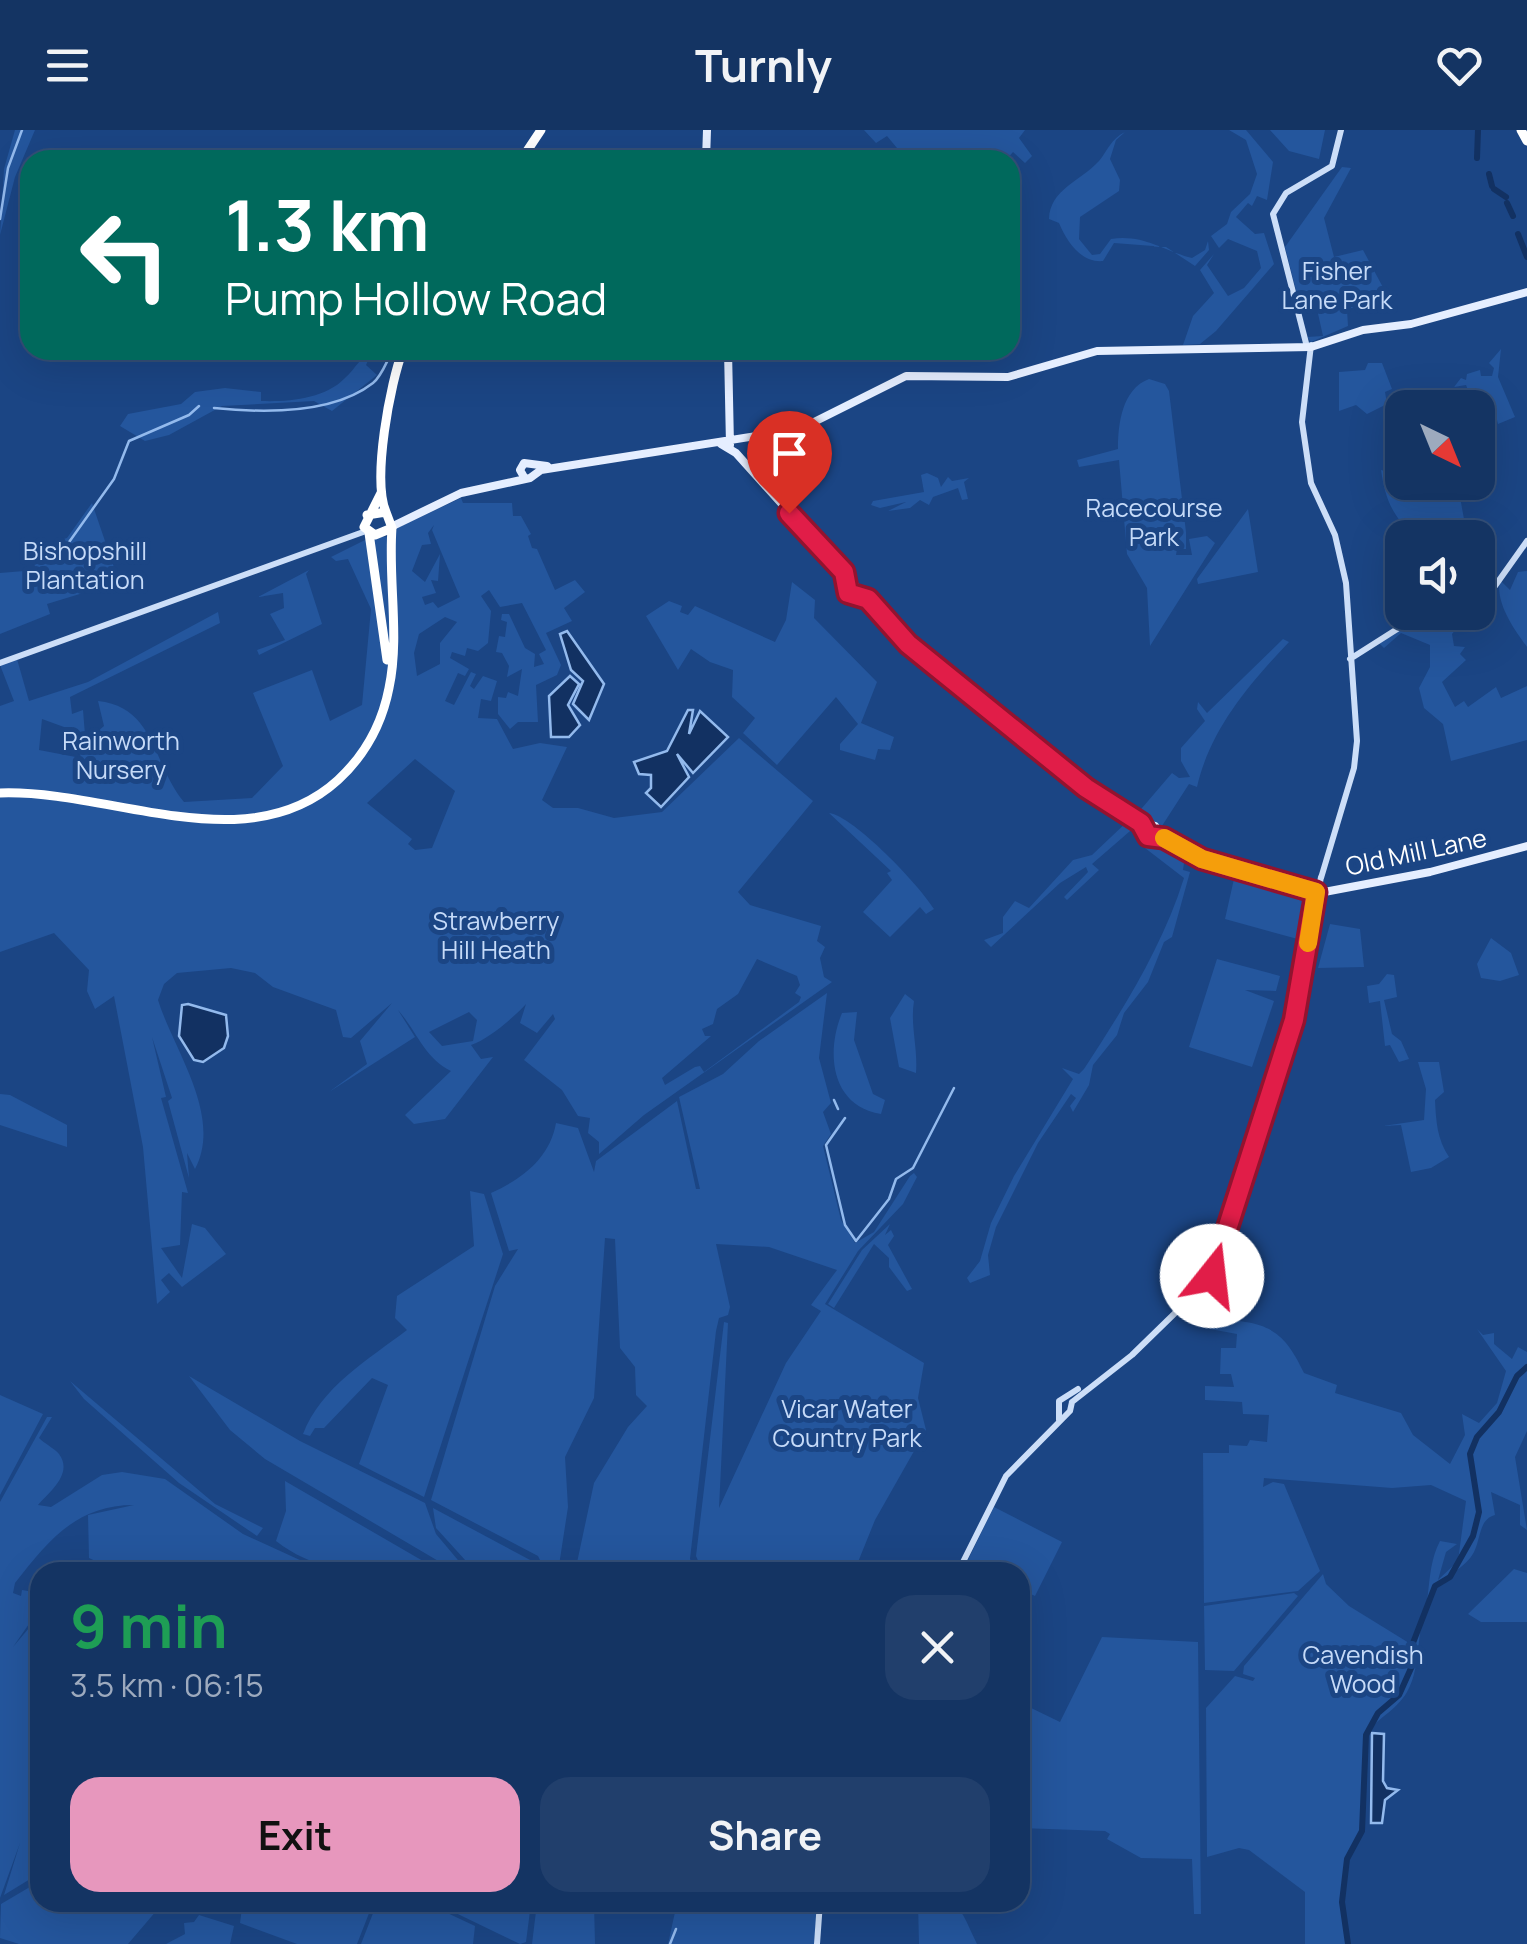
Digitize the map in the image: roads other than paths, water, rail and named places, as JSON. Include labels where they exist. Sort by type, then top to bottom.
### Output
[{"type":"highway","points":[[1520,130],[1527,142]]},
{"type":"highway","points":[[0,791],[70,796],[233,822],[286,811],[321,794],[364,751],[385,706],[393,657],[392,527],[382,492],[392,388],[400,360]]},
{"type":"highway","points":[[0,791],[80,792],[224,816],[269,811],[318,789],[362,744],[385,684],[386,636],[365,517],[382,492]]},
{"type":"highway","points":[[365,517],[387,513]]},
{"type":"highway","points":[[368,532],[381,534],[392,527]]},
{"type":"main road","points":[[963,1562],[1010,1470],[1071,1407],[1074,1396],[1119,1367],[1202,1290],[1212,1276],[1294,1020],[1318,887],[1357,746],[1349,608],[1329,517],[1310,478],[1301,407],[1307,345],[1273,214],[1286,193],[1335,161],[1341,130]]},
{"type":"main road","points":[[522,473],[526,462],[535,468],[753,438],[806,426],[906,376],[1026,374],[1097,351],[1307,345],[1527,292]]},
{"type":"main road","points":[[728,360],[731,440]]},
{"type":"main road","points":[[535,468],[806,426]]},
{"type":"main road","name":"Old Mill Lane","points":[[731,440],[846,576],[852,589],[868,599],[905,642],[1091,790],[1196,856],[1304,887],[1332,890],[1525,850]]},
{"type":"main road","points":[[392,527],[410,514],[460,493],[522,473],[530,478],[535,468]]},
{"type":"main road","points":[[387,513],[400,514],[522,473]]},
{"type":"main road","points":[[392,549],[396,526],[410,514]]},
{"type":"main road","points":[[291,556],[365,517]]},
{"type":"main road","points":[[0,663],[356,532],[368,532]]},
{"type":"main road","points":[[1495,581],[1527,541]]},
{"type":"main road","points":[[1352,654],[1393,630]]},
{"type":"main road","points":[[1061,1399],[1119,1367]]},
{"type":"main road","points":[[1061,1399],[1071,1407]]},
{"type":"main road","points":[[1056,1424],[1061,1399]]},
{"type":"main road","points":[[1059,1410],[1071,1407]]},
{"type":"main road","points":[[817,1944],[819,1912]]},
{"type":"waterway","points":[[0,219],[8,168],[22,130]]},
{"type":"waterway","points":[[1477,158],[1478,130]]},
{"type":"waterway","points":[[1489,174],[1492,186]]},
{"type":"waterway","points":[[1494,189],[1506,197]]},
{"type":"waterway","points":[[1507,203],[1513,216]]},
{"type":"waterway","points":[[1518,234],[1527,257]]},
{"type":"waterway","points":[[214,408],[275,411],[338,401],[373,383],[388,360]]},
{"type":"waterway","points":[[62,552],[114,479],[129,441],[189,415],[199,406]]},
{"type":"waterway","points":[[845,1118],[826,1145],[845,1225],[856,1241],[889,1199],[896,1179],[913,1168],[954,1088]]},
{"type":"waterway","points":[[834,1100],[838,1109]]},
{"type":"waterway","points":[[1348,1944],[1342,1902],[1347,1859],[1362,1831],[1366,1735],[1378,1713],[1399,1695],[1412,1666],[1411,1648],[1435,1586],[1450,1577],[1473,1536],[1479,1512],[1470,1454],[1477,1437],[1499,1412],[1517,1376],[1527,1367]]},
{"type":"waterway","points":[[670,1944],[676,1929]]},
{"type":"park label","name":"Fisher Lane Park","points":[[1337,286]]},
{"type":"park label","name":"Racecourse Park","points":[[1154,522]]},
{"type":"park label","name":"Bishopshill Plantation","points":[[85,566]]},
{"type":"park label","name":"Rainworth Nursery","points":[[121,756]]},
{"type":"park label","name":"Strawberry Hill Heath","points":[[496,936]]},
{"type":"park label","name":"Vicar Water Country Park","points":[[847,1424]]},
{"type":"park label","name":"Cavendish Wood","points":[[1363,1670]]}]
